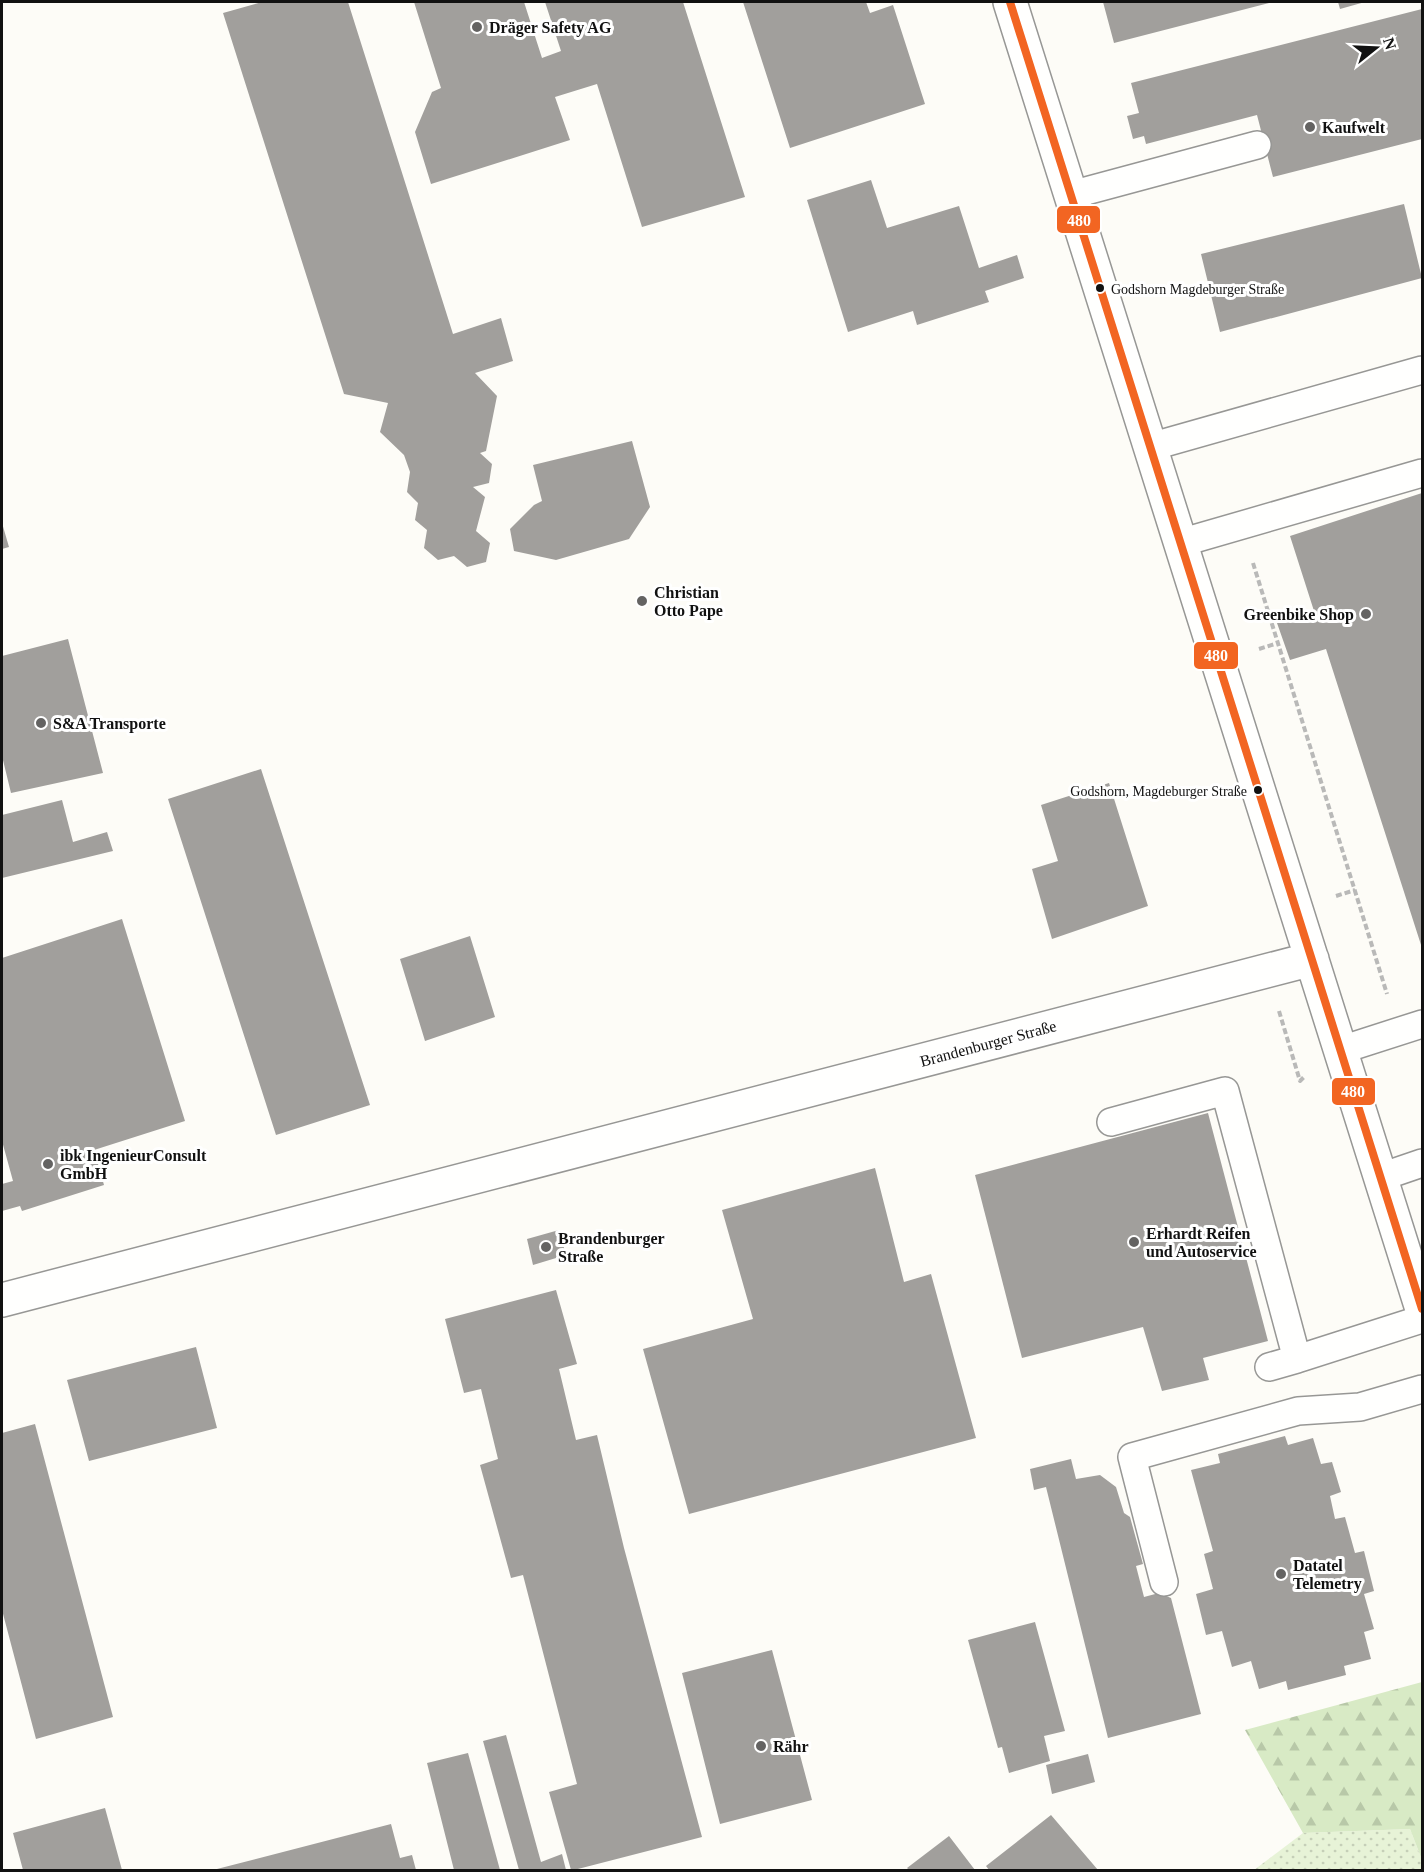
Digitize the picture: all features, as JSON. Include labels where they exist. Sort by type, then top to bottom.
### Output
[{"type":"street","points":[[1010,2],[1422,1309]]},
{"type":"street","name":"Brandenburger Straße","points":[[2,1300],[1312,959]]},
{"type":"lane","points":[[1071,195],[1257,145]]},
{"type":"lane","points":[[1150,447],[1422,369]]},
{"type":"lane","points":[[1180,543],[1422,474]]},
{"type":"lane","points":[[1341,1050],[1411,1028]]},
{"type":"lane","points":[[1111,1122],[1225,1091],[1297,1359]]},
{"type":"lane","points":[[1381,1177],[1422,1164]]},
{"type":"lane","points":[[1269,1367],[1422,1319]]},
{"type":"lane","points":[[1164,1582],[1132,1457],[1298,1411],[1360,1407],[1422,1389]]},
{"type":"path","points":[[1240,525],[1411,1028]]},
{"type":"green space","points":[[1422,1682],[1422,1860],[1410,1829],[1303,1833],[1245,1730]]},
{"type":"green space","points":[[1410,1829],[1422,1860],[1422,1870],[1254,1870],[1303,1833]]},
{"type":"building","points":[[262,2],[348,2],[453,334],[501,318],[513,361],[475,373],[497,396],[486,451],[480,453],[492,464],[489,483],[473,487],[485,497],[476,531],[490,543],[486,562],[467,567],[454,556],[438,560],[424,548],[427,530],[415,520],[418,503],[407,492],[410,472],[404,455],[380,432],[388,403],[344,394],[223,13]]},
{"type":"building","points":[[414,2],[524,2],[542,58],[561,51],[545,2],[683,2],[745,197],[642,227],[597,84],[555,97],[570,140],[431,184],[415,132],[432,92],[441,88]]},
{"type":"building","points":[[743,2],[866,2],[870,13],[893,5],[925,104],[790,148]]},
{"type":"building","points":[[1103,2],[1273,2],[1114,43]]},
{"type":"building","points":[[1338,2],[1365,2],[1340,9]]},
{"type":"building","points":[[1422,9],[1422,139],[1273,177],[1257,115],[1146,144],[1144,136],[1133,139],[1127,116],[1139,113],[1131,83]]},
{"type":"building","points":[[871,180],[887,228],[959,206],[979,268],[1017,255],[1024,278],[985,291],[989,302],[917,325],[913,311],[848,332],[807,200]]},
{"type":"building","points":[[1404,204],[1422,278],[1220,332],[1201,254]]},
{"type":"building","points":[[632,441],[650,507],[629,539],[556,560],[514,551],[510,529],[534,505],[542,501],[533,465]]},
{"type":"building","points":[[1422,493],[1422,948],[1326,649],[1290,660],[1277,623],[1314,611],[1290,536]]},
{"type":"building","points":[[2,523],[9,547],[2,549]]},
{"type":"building","points":[[68,639],[103,773],[11,793],[2,756],[2,656]]},
{"type":"building","points":[[261,769],[370,1105],[276,1135],[168,799]]},
{"type":"building","points":[[1109,783],[1148,906],[1052,939],[1032,869],[1058,861],[1041,805]]},
{"type":"building","points":[[62,800],[73,842],[107,832],[113,851],[2,878],[2,815]]},
{"type":"building","points":[[122,919],[185,1121],[94,1150],[104,1185],[22,1211],[20,1206],[2,1211],[2,1184],[13,1181],[2,1141],[2,958]]},
{"type":"building","points":[[470,936],[495,1017],[425,1041],[400,959]]},
{"type":"building","points":[[1208,1113],[1268,1341],[1203,1358],[1209,1380],[1162,1391],[1143,1327],[1022,1358],[975,1175]]},
{"type":"building","points":[[875,1168],[904,1282],[931,1274],[976,1438],[689,1514],[643,1349],[753,1319],[722,1210]]},
{"type":"building","name":"Brandenburger Straße","points":[[559,1230],[566,1255],[533,1265],[527,1239]]},
{"type":"building","points":[[556,1290],[577,1364],[559,1369],[576,1440],[597,1435],[624,1548],[702,1837],[574,1870],[571,1870],[549,1792],[577,1784],[523,1575],[511,1578],[480,1465],[498,1459],[481,1389],[464,1393],[445,1319]]},
{"type":"building","points":[[196,1347],[217,1428],[89,1461],[67,1380]]},
{"type":"building","points":[[35,1424],[113,1717],[36,1739],[2,1610],[2,1433]]},
{"type":"building","points":[[1285,1436],[1288,1445],[1313,1438],[1321,1464],[1332,1462],[1341,1492],[1330,1496],[1335,1519],[1345,1517],[1355,1553],[1364,1551],[1374,1591],[1364,1594],[1374,1629],[1364,1632],[1371,1659],[1344,1666],[1346,1675],[1288,1690],[1286,1681],[1259,1689],[1251,1661],[1232,1667],[1222,1631],[1206,1635],[1196,1594],[1213,1589],[1204,1554],[1213,1551],[1191,1470],[1220,1463],[1218,1454]]},
{"type":"building","points":[[1071,1459],[1076,1479],[1100,1475],[1116,1487],[1124,1513],[1130,1517],[1143,1564],[1136,1566],[1144,1597],[1159,1593],[1171,1598],[1201,1714],[1108,1738],[1046,1487],[1034,1490],[1030,1469]]},
{"type":"building","points":[[1035,1622],[1065,1731],[1044,1736],[1050,1761],[1009,1773],[1002,1747],[998,1748],[968,1640]]},
{"type":"building","points":[[772,1650],[812,1800],[720,1824],[682,1673]]},
{"type":"building","points":[[506,1735],[541,1862],[562,1854],[566,1870],[519,1870],[483,1741]]},
{"type":"building","points":[[468,1753],[500,1870],[454,1870],[427,1763]]},
{"type":"building","points":[[1088,1754],[1095,1782],[1052,1794],[1046,1765]]},
{"type":"building","points":[[105,1808],[122,1870],[23,1870],[13,1833]]},
{"type":"building","points":[[1051,1815],[1098,1870],[989,1870],[986,1866]]},
{"type":"building","points":[[391,1824],[400,1858],[412,1855],[416,1870],[213,1870]]},
{"type":"building","points":[[949,1836],[975,1870],[909,1870],[907,1868]]},
{"type":"transit line","name":"480","points":[[1010,2],[1422,1309]]},
{"type":"place","name":"Dräger Safety AG","points":[[477,27]]},
{"type":"place","name":"Kaufwelt","points":[[1310,127]]},
{"type":"place","name":"Godshorn Magdeburger Straße","points":[[1100,288]]},
{"type":"place","name":"Christian Otto Pape","points":[[642,601]]},
{"type":"place","name":"Greenbike Shop","points":[[1366,614]]},
{"type":"place","name":"S&A Transporte","points":[[41,723]]},
{"type":"place","name":"Godshorn, Magdeburger Straße","points":[[1258,790]]},
{"type":"place","name":"ibk IngenieurConsult GmbH","points":[[48,1164]]},
{"type":"place","name":"Erhardt Reifen und Autoservice","points":[[1134,1242]]},
{"type":"place","name":"Brandenburger Straße","points":[[546,1247]]},
{"type":"place","name":"Datatel Telemetry","points":[[1281,1574]]},
{"type":"place","name":"Rähr","points":[[761,1746]]}]
